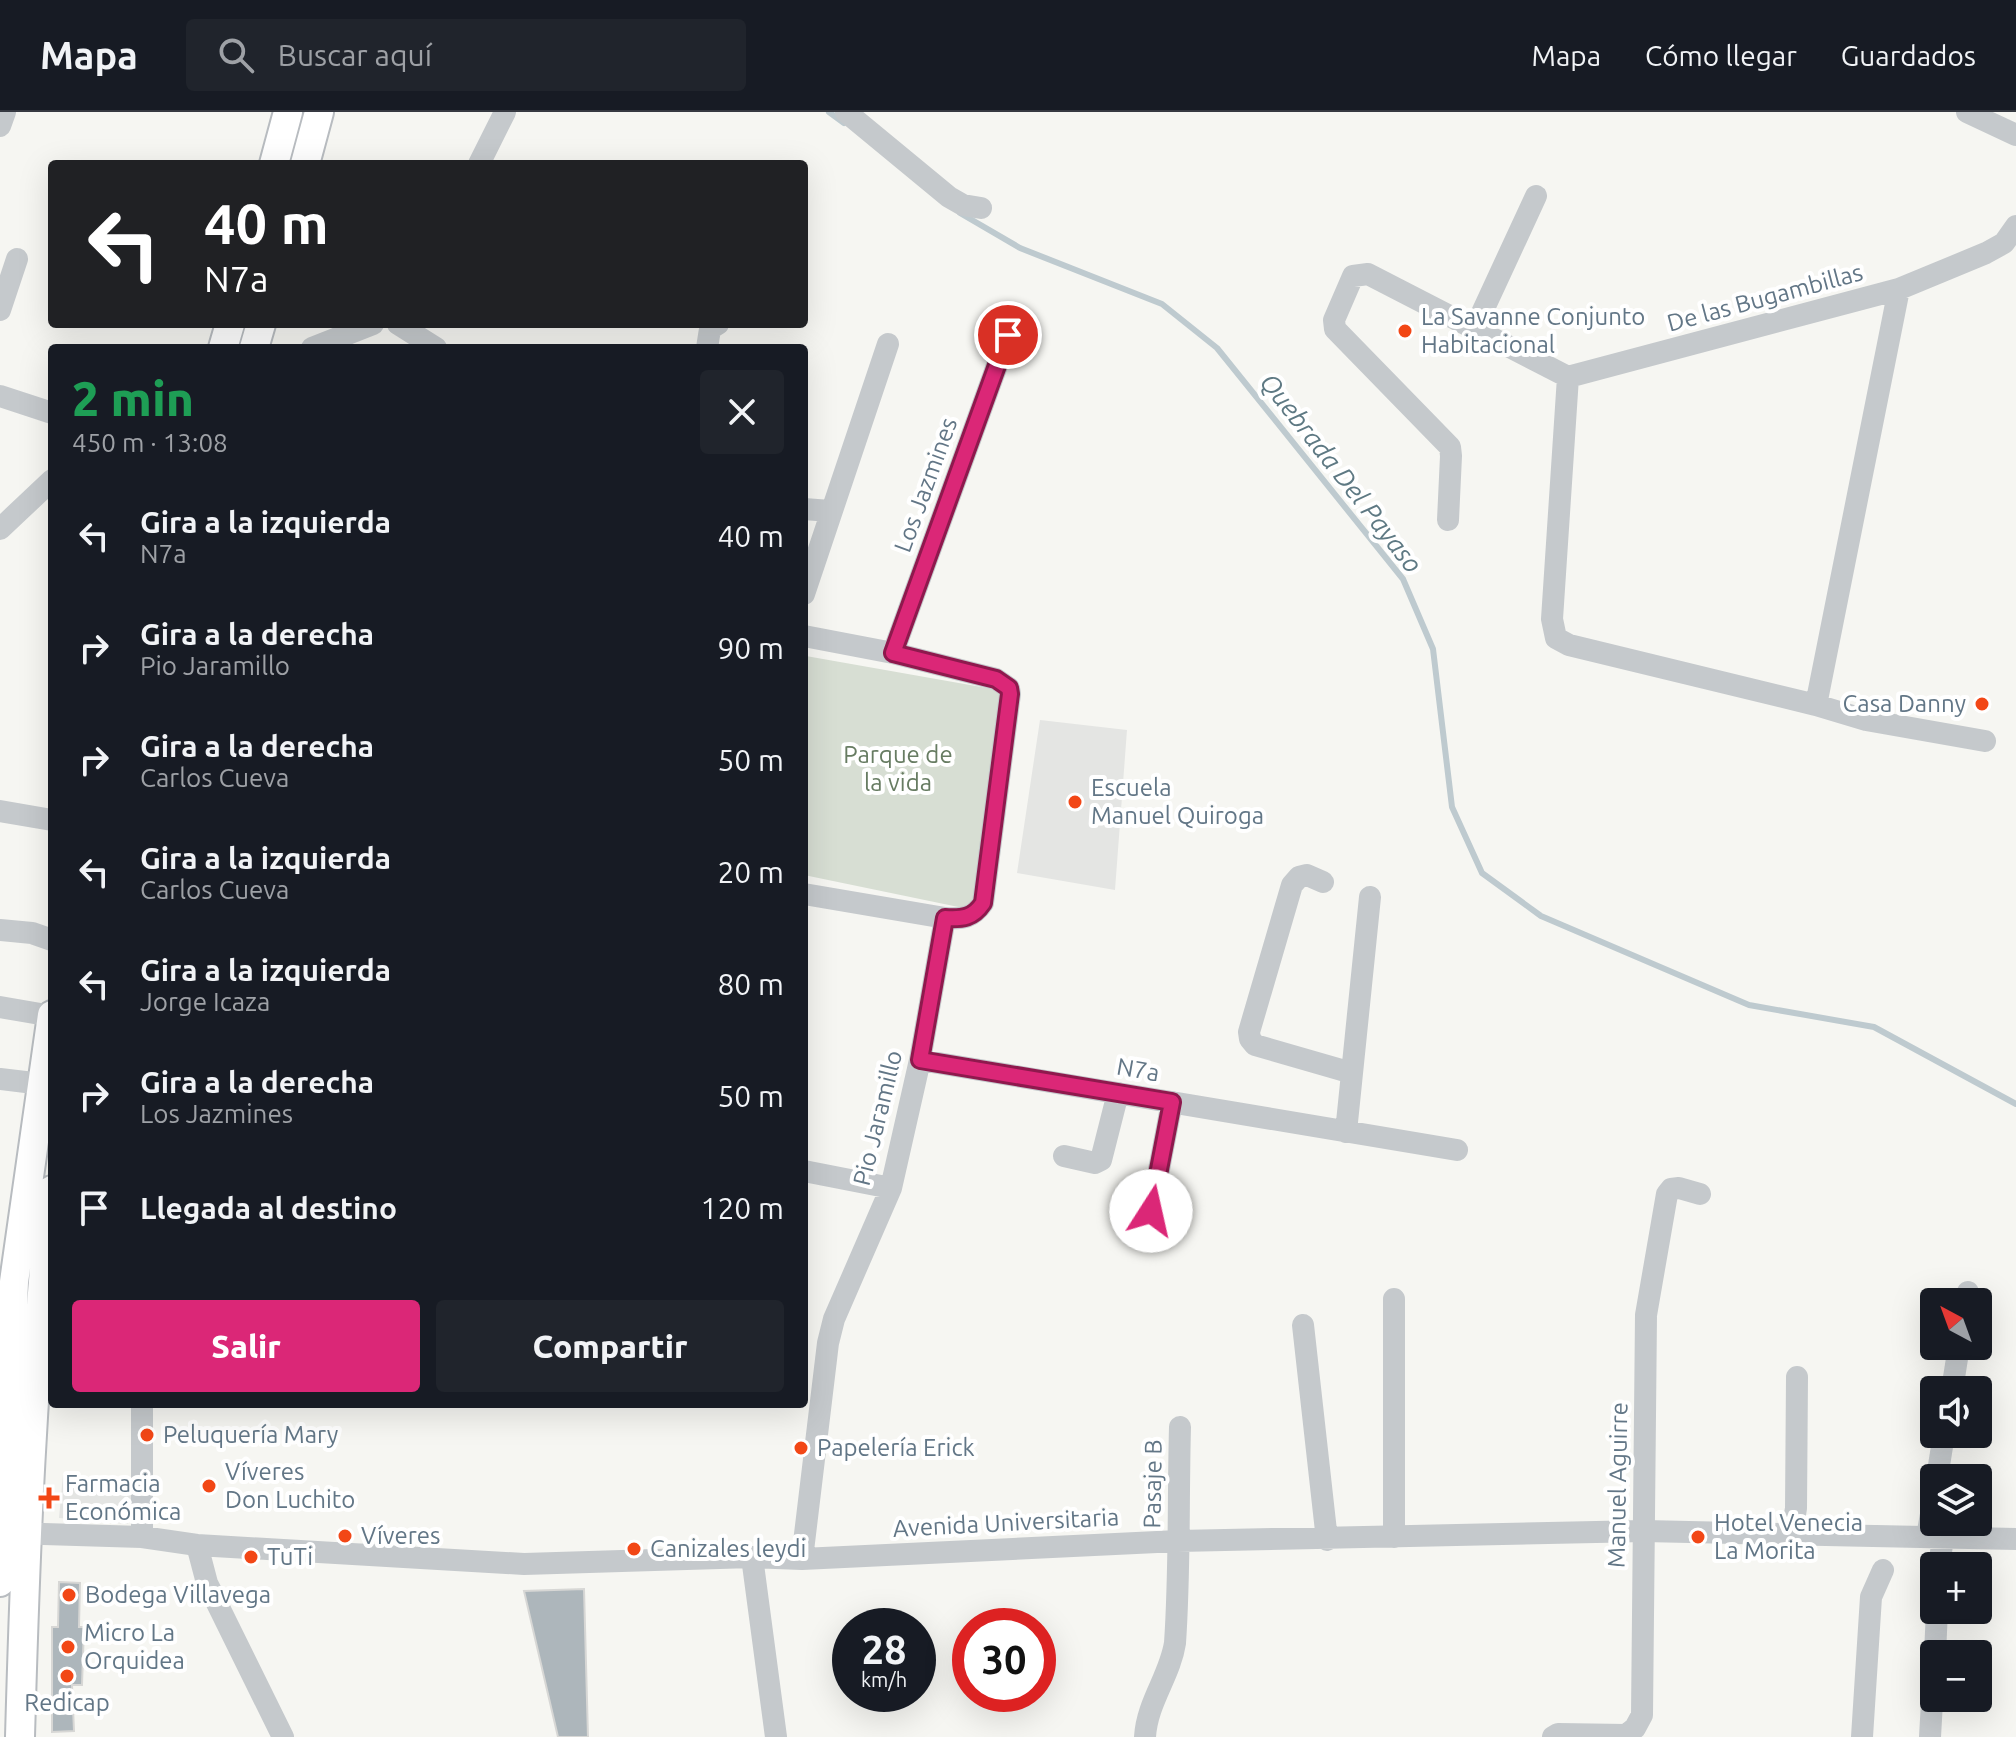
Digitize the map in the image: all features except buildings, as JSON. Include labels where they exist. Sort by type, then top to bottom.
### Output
[{"type":"main road","points":[[275,160],[288,112]]},
{"type":"main road","points":[[306,160],[319,112]]},
{"type":"main road","points":[[20,1737],[9,1533],[14,1282],[48,1043]]},
{"type":"main road","points":[[0,1582],[48,1226]]},
{"type":"street","points":[[0,126],[5,112]]},
{"type":"street","points":[[481,160],[505,112]]},
{"type":"street","points":[[846,112],[949,197],[963,205],[981,208]]},
{"type":"street","points":[[1967,112],[2016,135]]},
{"type":"street","points":[[1474,330],[1536,196]]},
{"type":"street","name":"De las Bugambillas","points":[[1568,377],[1899,289],[1986,253],[2004,243],[2016,226]]},
{"type":"street","points":[[0,310],[17,259]]},
{"type":"street","points":[[1448,520],[1450,447],[1335,329],[1334,320],[1353,276],[1360,273],[1368,274],[1568,377],[1552,619],[1556,638],[1569,645],[1866,720],[1985,741]]},
{"type":"street","points":[[1816,705],[1899,289]]},
{"type":"street","points":[[322,344],[363,328]]},
{"type":"street","points":[[404,328],[430,344]]},
{"type":"street","name":"Los Jazmines","points":[[893,653],[1008,335]]},
{"type":"street","points":[[808,581],[888,344]]},
{"type":"street","points":[[0,396],[48,412]]},
{"type":"street","points":[[0,529],[48,484]]},
{"type":"street","points":[[808,509],[830,511]]},
{"type":"street","points":[[808,637],[893,653],[996,679],[1009,688],[983,903],[977,912],[970,917],[945,918],[808,895]]},
{"type":"street","points":[[0,811],[48,819]]},
{"type":"street","points":[[1323,882],[1307,875],[1299,877],[1292,885],[1249,1032],[1250,1039],[1255,1045],[1352,1073]]},
{"type":"street","points":[[1346,1132],[1370,897]]},
{"type":"street","name":"Pio Jaramillo","points":[[802,1559],[828,1343],[834,1319],[891,1188],[920,1060],[945,918]]},
{"type":"street","points":[[0,930],[32,933],[48,939]]},
{"type":"street","points":[[0,1007],[48,1015]]},
{"type":"street","name":"N7a","points":[[920,1060],[1457,1150]]},
{"type":"street","points":[[0,1079],[42,1084]]},
{"type":"street","points":[[1064,1156],[1095,1163],[1101,1160],[1118,1093]]},
{"type":"street","points":[[1151,1211],[1172,1102]]},
{"type":"street","points":[[808,1172],[891,1188]]},
{"type":"street","name":"Manuel Aguirre","points":[[1553,1737],[1558,1734],[1626,1736],[1642,1715],[1646,1315],[1667,1194],[1671,1189],[1679,1188],[1700,1194]]},
{"type":"street","points":[[1394,1299],[1394,1537]]},
{"type":"street","points":[[1303,1325],[1327,1540]]},
{"type":"street","points":[[1792,1534],[1796,1508],[1797,1377]]},
{"type":"street","points":[[142,1408],[142,1537]]},
{"type":"street","name":"Pasaje B","points":[[1145,1737],[1149,1709],[1174,1654],[1180,1569],[1180,1427]]},
{"type":"street","name":"Avenida Universitaria","points":[[9,1533],[142,1537],[197,1545],[524,1564],[752,1557],[802,1559],[1178,1541],[1644,1531],[2016,1539]]},
{"type":"street","points":[[1935,1537],[1937,1552]]},
{"type":"street","points":[[197,1545],[207,1583],[283,1737]]},
{"type":"street","points":[[752,1557],[776,1737]]},
{"type":"street","points":[[1862,1737],[1871,1597],[1883,1570]]},
{"type":"street","points":[[1930,1737],[1931,1712]]},
{"type":"shaded area","name":"Escuela Manuel Quiroga","points":[[1040,720],[1127,730],[1115,890],[1017,873]]},
{"type":"shaded area","points":[[63,1475],[133,1481],[128,1524],[59,1518]]},
{"type":"green space","name":"Parque de la vida","points":[[808,656],[1004,691],[973,910],[808,876]]},
{"type":"waterway","name":"Quebrada Del Payaso","points":[[829,112],[844,123]]},
{"type":"waterway","name":"Quebrada Del Payaso","points":[[960,213],[1020,248],[1162,304],[1217,348],[1403,579],[1433,649],[1452,807],[1482,873],[1541,916],[1749,1005],[1874,1027],[2016,1104]]},
{"type":"place","name":"La Savanne Conjunto Habitacional","points":[[1405,331]]},
{"type":"place","name":"Casa Danny","points":[[1982,704]]},
{"type":"place","name":"Escuela Manuel Quiroga","points":[[1075,802]]},
{"type":"place","name":"Peluquería Mary","points":[[147,1435]]},
{"type":"place","name":"Papelería Erick","points":[[801,1448]]},
{"type":"place","name":"Víveres Don Luchito","points":[[209,1486]]},
{"type":"place","name":"Farmacia Económica","points":[[49,1498]]},
{"type":"place","name":"Víveres","points":[[345,1536]]},
{"type":"place","name":"Hotel Venecia La Morita","points":[[1698,1537]]},
{"type":"place","name":"Canizales leydi","points":[[634,1549]]},
{"type":"place","name":"TuTi","points":[[251,1557]]},
{"type":"place","name":"Bodega Villavega","points":[[69,1595]]},
{"type":"place","name":"Micro La Orquidea","points":[[68,1647]]},
{"type":"place","name":"Redicap","points":[[67,1676]]},
{"type":"route","points":[[1008,335],[893,653],[996,679],[1009,688],[1010,694],[983,903],[970,917],[945,918],[920,1060],[1172,1102],[1151,1211]]}]
